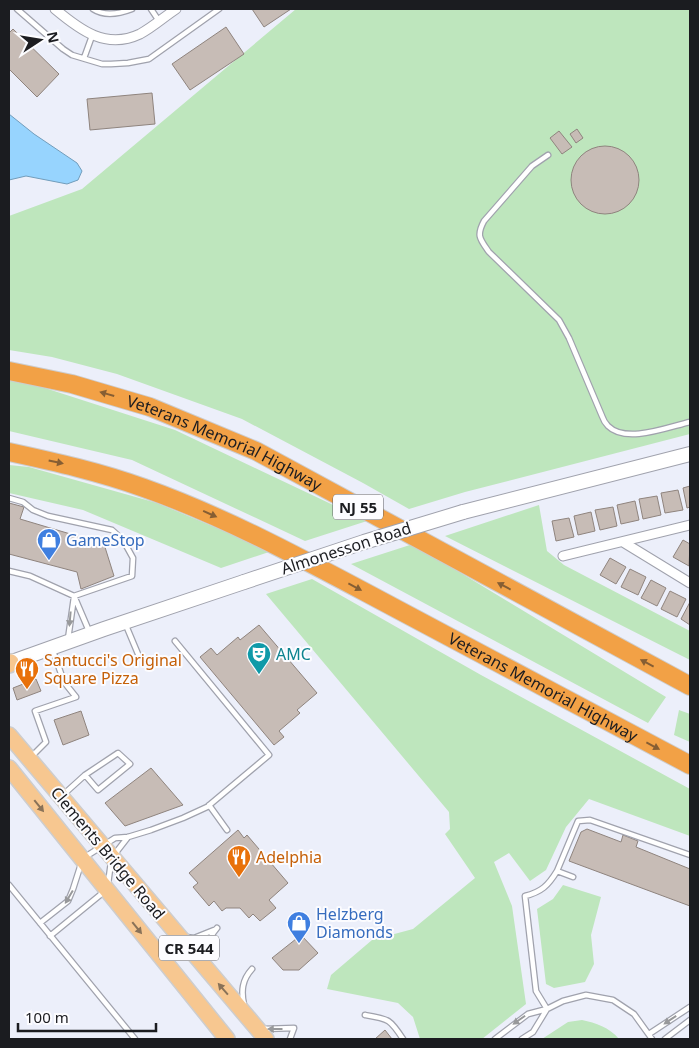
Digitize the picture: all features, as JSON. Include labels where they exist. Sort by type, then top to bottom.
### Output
[{"type":"highway","name":"Veterans Memorial Highway","points":[[9,371],[72,384],[150,408],[256,451],[690,686]]},
{"type":"highway","name":"Veterans Memorial Highway","points":[[9,452],[78,467],[112,477],[182,503],[240,528],[332,574],[690,765]]},
{"type":"main road","name":"Almonesson Road","points":[[10,663],[124,622],[364,542],[463,512],[690,454]]},
{"type":"main road","name":"Clements Bridge Road","points":[[9,734],[261,1034]]},
{"type":"main road","name":"Clements Bridge Road","points":[[9,768],[227,1039]]},
{"type":"street","points":[[55,9],[92,36],[110,39],[130,37],[141,33],[176,9]]},
{"type":"street","points":[[563,556],[690,525]]},
{"type":"street","points":[[623,542],[690,583]]},
{"type":"lane","points":[[17,9],[72,55],[102,64],[150,59],[219,9]]},
{"type":"lane","points":[[92,9],[110,14],[132,9]]},
{"type":"lane","points":[[151,9],[160,21]]},
{"type":"lane","points":[[84,58],[92,36]]},
{"type":"lane","points":[[548,155],[532,166],[484,221],[479,229],[480,239],[489,252],[546,305],[559,320],[569,338],[608,426],[620,433],[630,435],[690,422]]},
{"type":"lane","points":[[9,498],[23,502],[33,510],[48,516],[112,530],[123,540],[133,558],[132,576],[74,596]]},
{"type":"lane","points":[[9,571],[30,576],[74,596],[90,634]]},
{"type":"lane","points":[[68,642],[74,596]]},
{"type":"lane","points":[[124,622],[138,654]]},
{"type":"lane","points":[[50,936],[107,890],[107,852],[115,838],[128,837],[182,818],[209,805],[268,755],[175,641]]},
{"type":"lane","points":[[29,758],[46,742],[35,711],[76,697],[64,682],[51,647]]},
{"type":"lane","points":[[61,796],[85,775],[118,752],[130,764],[98,790],[85,775]]},
{"type":"lane","points":[[209,805],[227,830]]},
{"type":"lane","points":[[547,1009],[536,992],[525,896],[538,893],[551,881],[578,821],[590,820],[690,854]]},
{"type":"lane","points":[[40,923],[68,901],[74,889],[82,859],[107,852],[128,837]]},
{"type":"lane","points":[[557,871],[573,877]]},
{"type":"lane","points":[[9,885],[131,1038]]},
{"type":"lane","points":[[179,937],[194,938],[217,928],[208,940],[206,948],[208,972]]},
{"type":"lane","points":[[246,1016],[242,996],[244,980],[252,969]]},
{"type":"lane","points":[[495,1039],[528,1014],[586,995],[613,1000],[634,1014],[652,1039]]},
{"type":"lane","points":[[649,1034],[690,1007]]},
{"type":"lane","points":[[522,1039],[533,1032],[547,1009]]},
{"type":"lane","points":[[365,1015],[383,1018],[392,1022],[403,1039]]},
{"type":"lane","points":[[665,1039],[690,1020]]},
{"type":"lane","points":[[261,1034],[294,1028],[290,1039]]},
{"type":"green space","points":[[296,9],[690,9],[690,434],[465,492],[409,509],[242,419],[117,374],[52,357],[9,350],[9,216],[82,189]]},
{"type":"green space","points":[[9,379],[17,379],[175,430],[367,521],[305,541],[132,460],[9,431]]},
{"type":"green space","points":[[9,465],[29,467],[157,503],[272,551],[221,568],[83,510],[9,493]]},
{"type":"green space","points":[[539,505],[547,551],[564,565],[690,631],[690,660],[445,536]]},
{"type":"green space","points":[[413,544],[666,697],[648,723],[351,564]]},
{"type":"green space","points":[[312,579],[481,675],[690,789],[690,836],[589,799],[566,827],[546,870],[530,881],[509,853],[494,862],[512,906],[526,1004],[482,1039],[420,1039],[413,1017],[398,1003],[327,989],[331,975],[372,940],[413,929],[475,878],[445,834],[450,829],[449,812],[266,594]]},
{"type":"green space","points":[[679,710],[690,714],[690,742],[674,735]]},
{"type":"green space","points":[[563,885],[601,897],[591,935],[594,964],[585,982],[554,988],[546,984],[537,909],[553,899]]},
{"type":"green space","points":[[582,1020],[602,1026],[619,1039],[542,1039],[568,1022]]},
{"type":"water","points":[[9,114],[34,134],[77,163],[82,171],[78,180],[67,184],[26,176],[9,180]]},
{"type":"building","points":[[252,9],[291,9],[264,27]]},
{"type":"building","points":[[226,27],[244,54],[190,90],[172,64]]},
{"type":"building","points":[[13,29],[59,74],[37,97],[9,69],[9,33]]},
{"type":"building","points":[[152,93],[155,124],[90,130],[87,99]]},
{"type":"building","points":[[577,129],[583,138],[576,143],[570,134]]},
{"type":"building","points":[[559,131],[572,147],[562,154],[550,138]]},
{"type":"building","points":[[605,146],[618,149],[629,156],[636,167],[639,180],[636,193],[629,204],[618,211],[605,214],[592,211],[581,204],[574,193],[571,180],[574,167],[581,156],[592,149]]},
{"type":"building","points":[[690,486],[690,507],[687,508],[683,488]]},
{"type":"building","points":[[678,490],[683,510],[665,513],[661,493]]},
{"type":"building","points":[[657,496],[661,515],[643,519],[639,499]]},
{"type":"building","points":[[635,501],[639,520],[621,524],[617,505]]},
{"type":"building","points":[[9,503],[24,507],[20,519],[104,544],[114,576],[81,589],[77,572],[9,554]]},
{"type":"building","points":[[613,507],[617,526],[600,530],[595,510]]},
{"type":"building","points":[[591,512],[595,531],[578,535],[574,516]]},
{"type":"building","points":[[569,518],[574,537],[556,541],[552,521]]},
{"type":"building","points":[[683,540],[690,544],[689,566],[673,557]]},
{"type":"building","points":[[610,558],[626,567],[616,584],[600,575]]},
{"type":"building","points":[[630,569],[646,577],[638,595],[621,587]]},
{"type":"building","points":[[651,580],[666,588],[657,606],[641,598]]},
{"type":"building","points":[[670,591],[686,599],[677,617],[661,609]]},
{"type":"building","points":[[690,602],[690,625],[681,619]]},
{"type":"building","name":"AMC","points":[[259,625],[317,693],[297,710],[300,713],[279,731],[284,737],[274,745],[200,657],[211,648],[217,655],[238,637],[240,640]]},
{"type":"building","name":"Santucci's Original Square Pizza","points":[[36,679],[41,691],[17,700],[13,688]]},
{"type":"building","points":[[81,711],[89,735],[63,745],[54,720]]},
{"type":"building","points":[[151,768],[183,805],[125,826],[105,803]]},
{"type":"building","points":[[587,829],[621,842],[623,835],[638,841],[636,847],[690,869],[690,906],[569,861],[581,832]]},
{"type":"building","name":"Adelphia","points":[[238,830],[244,838],[247,835],[288,883],[269,900],[276,908],[260,921],[253,914],[249,918],[240,908],[226,908],[222,911],[214,901],[209,906],[193,887],[198,883],[189,873]]},
{"type":"building","name":"Helzberg Diamonds","points":[[301,935],[318,953],[299,970],[283,970],[272,958]]},
{"type":"building","points":[[385,1030],[392,1039],[375,1039]]},
{"type":"place","name":"GameStop","points":[[49,561]]},
{"type":"place","name":"AMC","points":[[259,675]]},
{"type":"place","name":"Santucci's Original Square Pizza","points":[[27,690]]},
{"type":"place","name":"Adelphia","points":[[239,878]]},
{"type":"place","name":"Helzberg Diamonds","points":[[299,944]]}]
